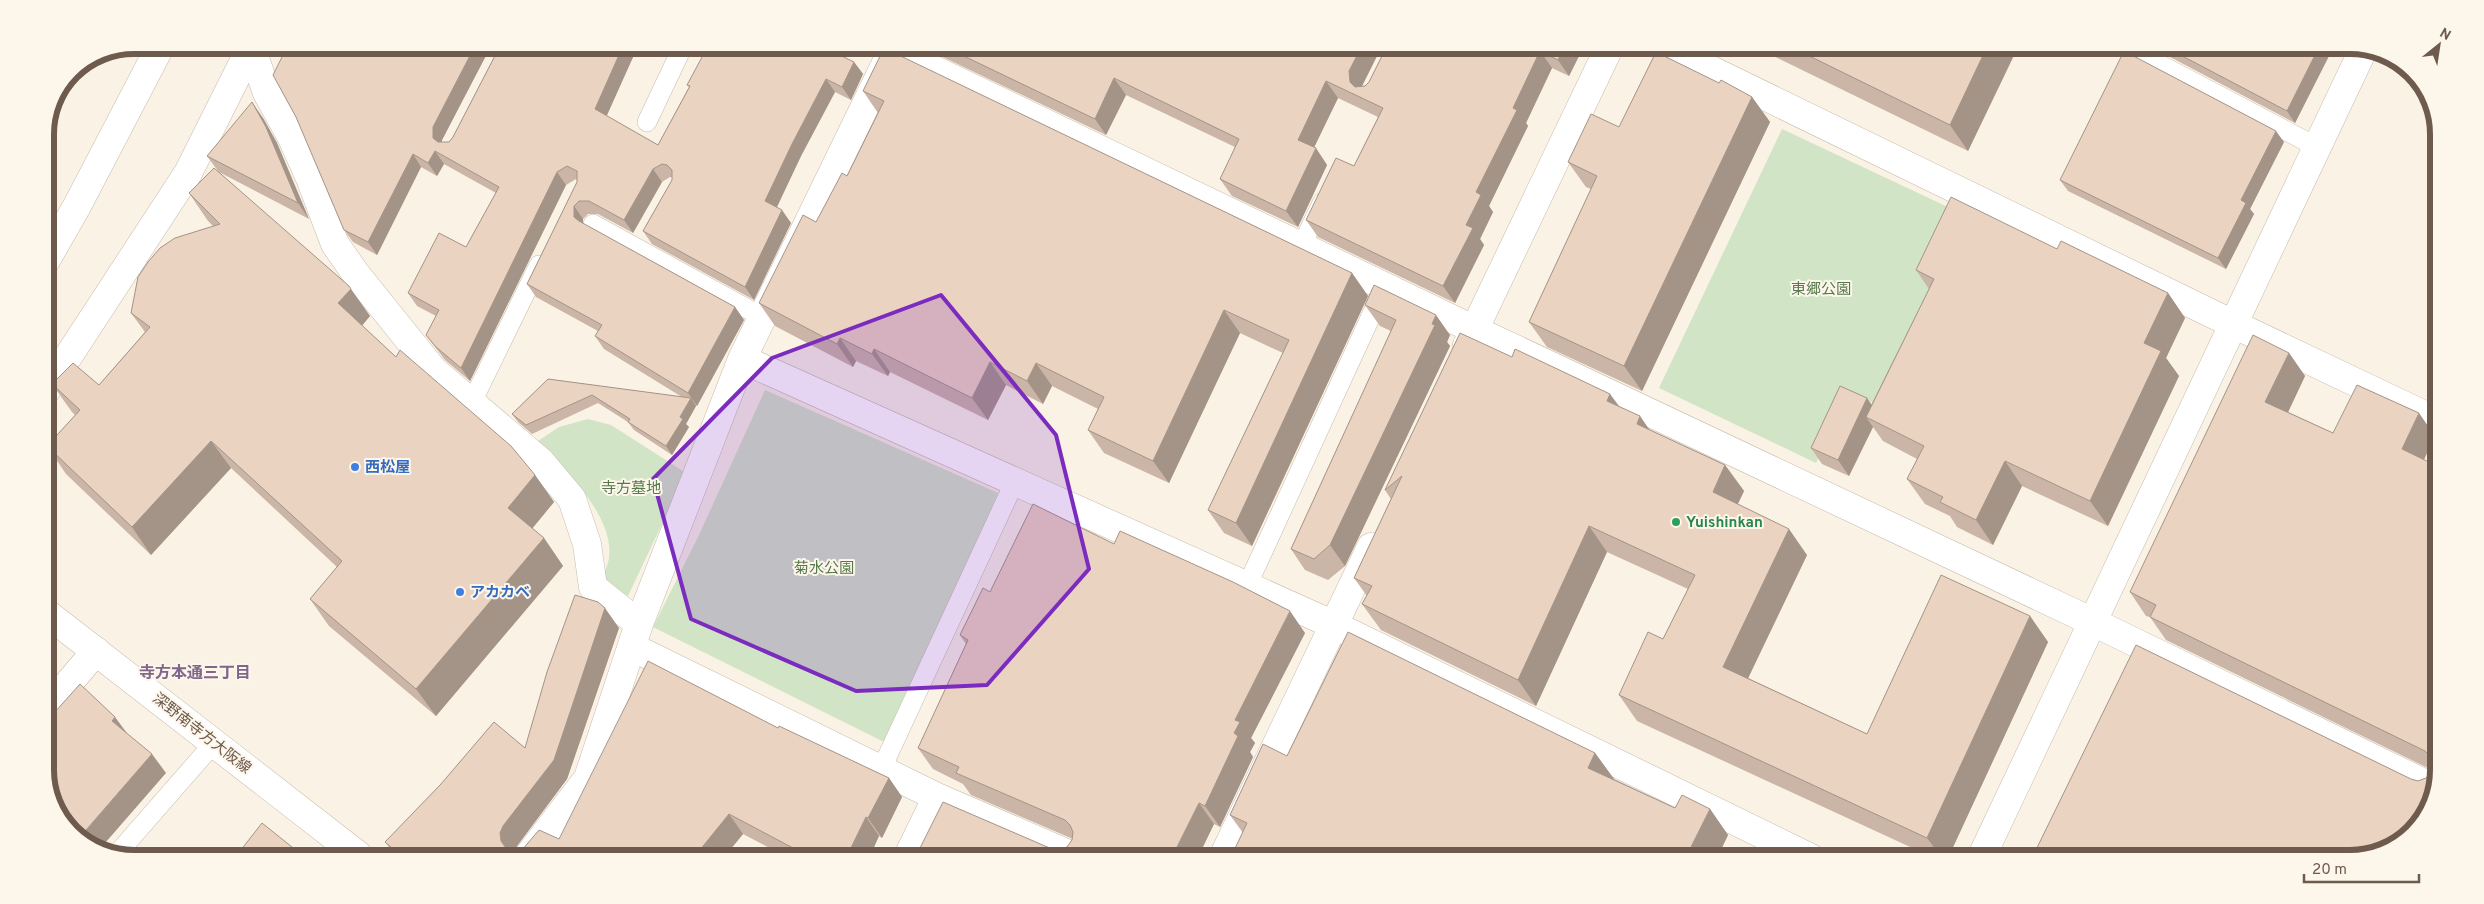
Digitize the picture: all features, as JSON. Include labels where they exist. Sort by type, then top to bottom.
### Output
[{"type":"street","points":[[54,246],[156,54]]},
{"type":"street","points":[[54,378],[188,173],[248,54]]},
{"type":"street","points":[[255,54],[267,93],[299,153],[335,244],[356,274],[434,371],[541,462],[572,499],[587,544],[593,587],[635,636],[881,770],[937,798],[1056,850]]},
{"type":"street","points":[[533,850],[588,778],[635,636],[742,359],[889,54]]},
{"type":"street","points":[[906,54],[1301,247],[2093,622],[2429,785]]},
{"type":"street","points":[[1458,366],[1606,54]]},
{"type":"street","points":[[1678,54],[2430,418]]},
{"type":"street","points":[[1985,850],[2361,55]]},
{"type":"street","points":[[742,359],[1334,625],[1795,850]]},
{"type":"street","points":[[1226,850],[1381,527]]},
{"type":"street","name":"深野南寺方大阪線","points":[[54,619],[352,850]]},
{"type":"street","points":[[54,700],[96,651]]},
{"type":"street","points":[[911,850],[937,798]]},
{"type":"lane","points":[[647,122],[679,54]]},
{"type":"lane","points":[[2140,54],[2317,147]]},
{"type":"lane","points":[[1301,247],[1329,187]]},
{"type":"lane","points":[[593,224],[762,317]]},
{"type":"lane","points":[[637,248],[647,231]]},
{"type":"lane","points":[[472,402],[546,252]]},
{"type":"lane","points":[[1247,586],[1385,287]]},
{"type":"lane","points":[[881,770],[1015,481]]},
{"type":"lane","points":[[121,849],[214,743]]},
{"type":"highlighted area","points":[[941,295],[1056,435],[1089,569],[987,685],[856,691],[691,619],[653,479],[772,358]]},
{"type":"green space","name":"東郷公園","points":[[1782,129],[1969,217],[1880,406],[1849,392],[1816,463],[1659,388]]},
{"type":"green space","name":"菊水公園","points":[[765,390],[998,493],[954,595],[884,742],[653,627],[699,535]]},
{"type":"green space","name":"寺方墓地","points":[[588,419],[611,425],[686,473],[628,596],[601,580],[609,558],[609,542],[596,510],[586,494],[538,441],[559,427]]},
{"type":"building","points":[[284,54],[471,54],[433,127],[433,138],[438,142],[449,142],[496,54],[619,54],[595,109],[658,145],[690,86],[687,85],[704,54],[838,54],[854,62],[842,87],[826,79],[792,144],[765,201],[782,210],[745,287],[643,231],[672,180],[672,170],[667,165],[662,164],[653,169],[624,220],[589,201],[579,201],[574,206],[574,217],[579,221],[735,307],[688,393],[595,336],[602,325],[527,284],[577,182],[577,171],[567,166],[557,172],[461,368],[436,347],[426,335],[439,310],[408,293],[439,233],[466,247],[499,187],[435,151],[428,163],[413,154],[368,242],[344,230],[296,117],[273,75]]},
{"type":"building","points":[[881,54],[896,54],[1352,273],[1236,523],[1208,510],[1289,340],[1224,310],[1153,461],[1088,430],[1104,397],[1036,363],[1027,381],[990,362],[972,398],[874,349],[872,354],[840,338],[837,344],[759,303],[803,215],[816,222],[842,173],[847,176],[884,101],[863,91]]},
{"type":"building","points":[[960,54],[1358,54],[1349,71],[1350,82],[1355,87],[1365,86],[1369,82],[1383,54],[1539,54],[1513,108],[1517,110],[1476,192],[1481,195],[1466,225],[1473,228],[1443,286],[1306,220],[1336,158],[1354,166],[1383,108],[1326,81],[1298,140],[1316,148],[1286,211],[1220,179],[1239,139],[1114,78],[1095,119]]},
{"type":"building","points":[[1546,54],[1560,54],[1558,60]]},
{"type":"building","points":[[1655,54],[1660,54],[1719,83],[1721,80],[1752,97],[1624,366],[1529,322],[1597,176],[1568,162],[1591,114],[1619,127]]},
{"type":"building","points":[[1805,54],[1984,54],[1950,125]]},
{"type":"building","points":[[2123,54],[2130,54],[2276,131],[2241,200],[2246,203],[2218,258],[2060,180]]},
{"type":"building","points":[[2179,54],[2316,54],[2287,111]]},
{"type":"building","points":[[252,102],[266,127],[298,203],[207,156]]},
{"type":"building","points":[[214,168],[349,286],[351,289],[338,303],[396,357],[400,350],[511,446],[535,475],[508,508],[544,538],[416,689],[310,599],[342,561],[211,441],[132,527],[54,453],[54,438],[80,410],[54,386],[54,382],[73,363],[99,385],[150,327],[131,313],[138,277],[148,262],[160,248],[175,238],[220,224],[189,193]]},
{"type":"building","points":[[1951,197],[2057,249],[2061,241],[2168,293],[2144,343],[2161,351],[2090,501],[2005,461],[1976,520],[1940,502],[1943,497],[1907,479],[1924,446],[1866,417],[1934,279],[1916,270]]},
{"type":"building","points":[[1374,285],[1436,315],[1432,324],[1435,325],[1330,545],[1314,559],[1291,549],[1396,320],[1365,305]]},
{"type":"building","points":[[1460,333],[1512,357],[1515,349],[1610,394],[1607,401],[1640,416],[1637,424],[1725,465],[1713,492],[1789,529],[1723,667],[1867,734],[1941,575],[2030,616],[1927,838],[1619,695],[1648,632],[1663,639],[1695,575],[1589,526],[1518,680],[1362,604],[1372,586],[1354,578],[1402,476],[1385,490]]},
{"type":"building","points":[[2253,335],[2289,353],[2265,402],[2333,433],[2357,385],[2419,413],[2402,449],[2430,463],[2430,756],[2425,751],[2150,617],[2156,605],[2130,592]]},
{"type":"building","points":[[548,379],[691,398],[680,417],[683,419],[666,446],[628,422],[630,419],[592,395],[526,425],[512,414]]},
{"type":"building","points":[[1840,386],[1867,398],[1838,460],[1811,448]]},
{"type":"building","points":[[1033,504],[1114,544],[1120,531],[1233,582],[1290,611],[1235,720],[1240,722],[1234,733],[1238,736],[1205,806],[1199,803],[1176,850],[1059,850],[1067,847],[1072,840],[1073,832],[1065,820],[956,773],[959,767],[918,748],[968,640],[960,635],[983,588],[990,592]]},
{"type":"building","points":[[575,595],[598,602],[605,608],[554,760],[503,826],[500,833],[501,841],[506,848],[511,850],[394,850],[385,842],[441,784],[494,722],[525,748],[547,672]]},
{"type":"building","points":[[1348,632],[1595,753],[1588,768],[1675,808],[1682,795],[1710,809],[1690,850],[1234,850],[1247,823],[1230,815],[1263,744],[1287,756]]},
{"type":"building","points":[[2136,645],[2411,779],[2418,781],[2426,778],[2430,773],[2426,796],[2414,819],[2395,837],[2371,848],[2361,850],[2036,850]]},
{"type":"building","points":[[648,661],[778,728],[779,726],[889,778],[868,818],[866,817],[850,850],[797,850],[729,814],[700,850],[522,850],[539,830],[559,839]]},
{"type":"building","points":[[80,684],[115,717],[112,721],[152,754],[84,833],[64,810],[55,786],[54,713]]},
{"type":"building","points":[[943,802],[1052,849],[1059,850],[919,850]]},
{"type":"building","points":[[262,823],[296,850],[241,850]]},
{"type":"place","name":"西松屋","points":[[355,467]]},
{"type":"place","name":"Yuishinkan","points":[[1676,522]]},
{"type":"place","name":"アカカベ","points":[[460,592]]},
{"type":"district","name":"寺方本通三丁目","points":[[195,672]]}]
